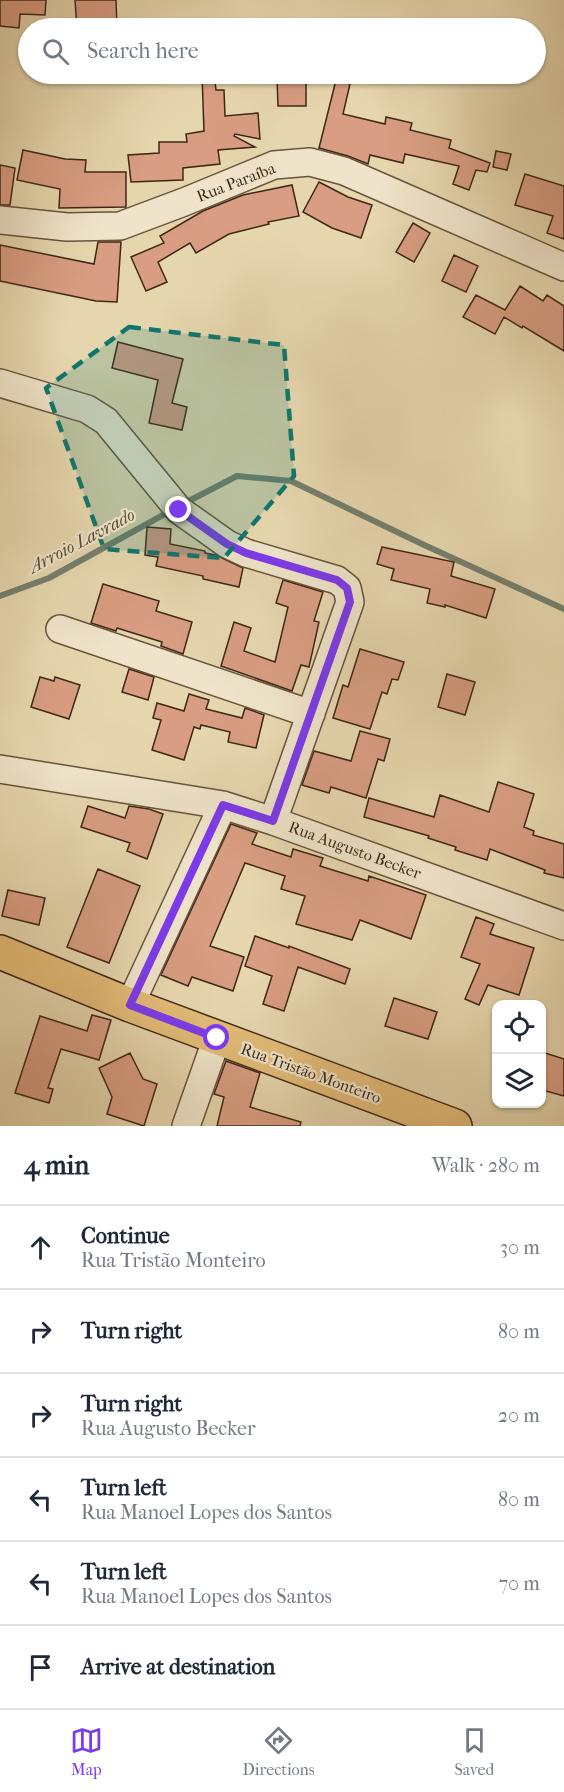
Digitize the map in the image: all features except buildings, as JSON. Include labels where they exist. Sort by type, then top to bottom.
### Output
[{"type":"main road","name":"Rua Tristão Monteiro","points":[[0,952],[130,1005],[455,1126]]},
{"type":"street","name":"Rua Paraíba","points":[[0,220],[67,227],[120,226],[274,165],[310,162],[344,171],[564,267]]},
{"type":"street","points":[[0,383],[87,409],[106,421],[170,500],[227,544],[246,553],[337,580],[347,588],[350,602],[273,821]]},
{"type":"street","points":[[60,629],[310,714]]},
{"type":"street","name":"Rua Augusto Becker","points":[[0,769],[223,805],[564,926]]},
{"type":"street","points":[[130,1005],[223,805]]},
{"type":"street","points":[[186,1126],[217,1038]]},
{"type":"highlighted area","points":[[129,327],[284,345],[294,476],[224,558],[104,549],[46,388]]},
{"type":"waterway","points":[[183,504],[237,476],[291,481],[564,609]]},
{"type":"waterway","name":"Arroio Lavrado","points":[[0,596],[49,578],[172,510]]},
{"type":"route","points":[[179,510],[227,544],[246,553],[337,580],[347,588],[350,602],[273,821],[223,805],[130,1005],[217,1038]]}]
